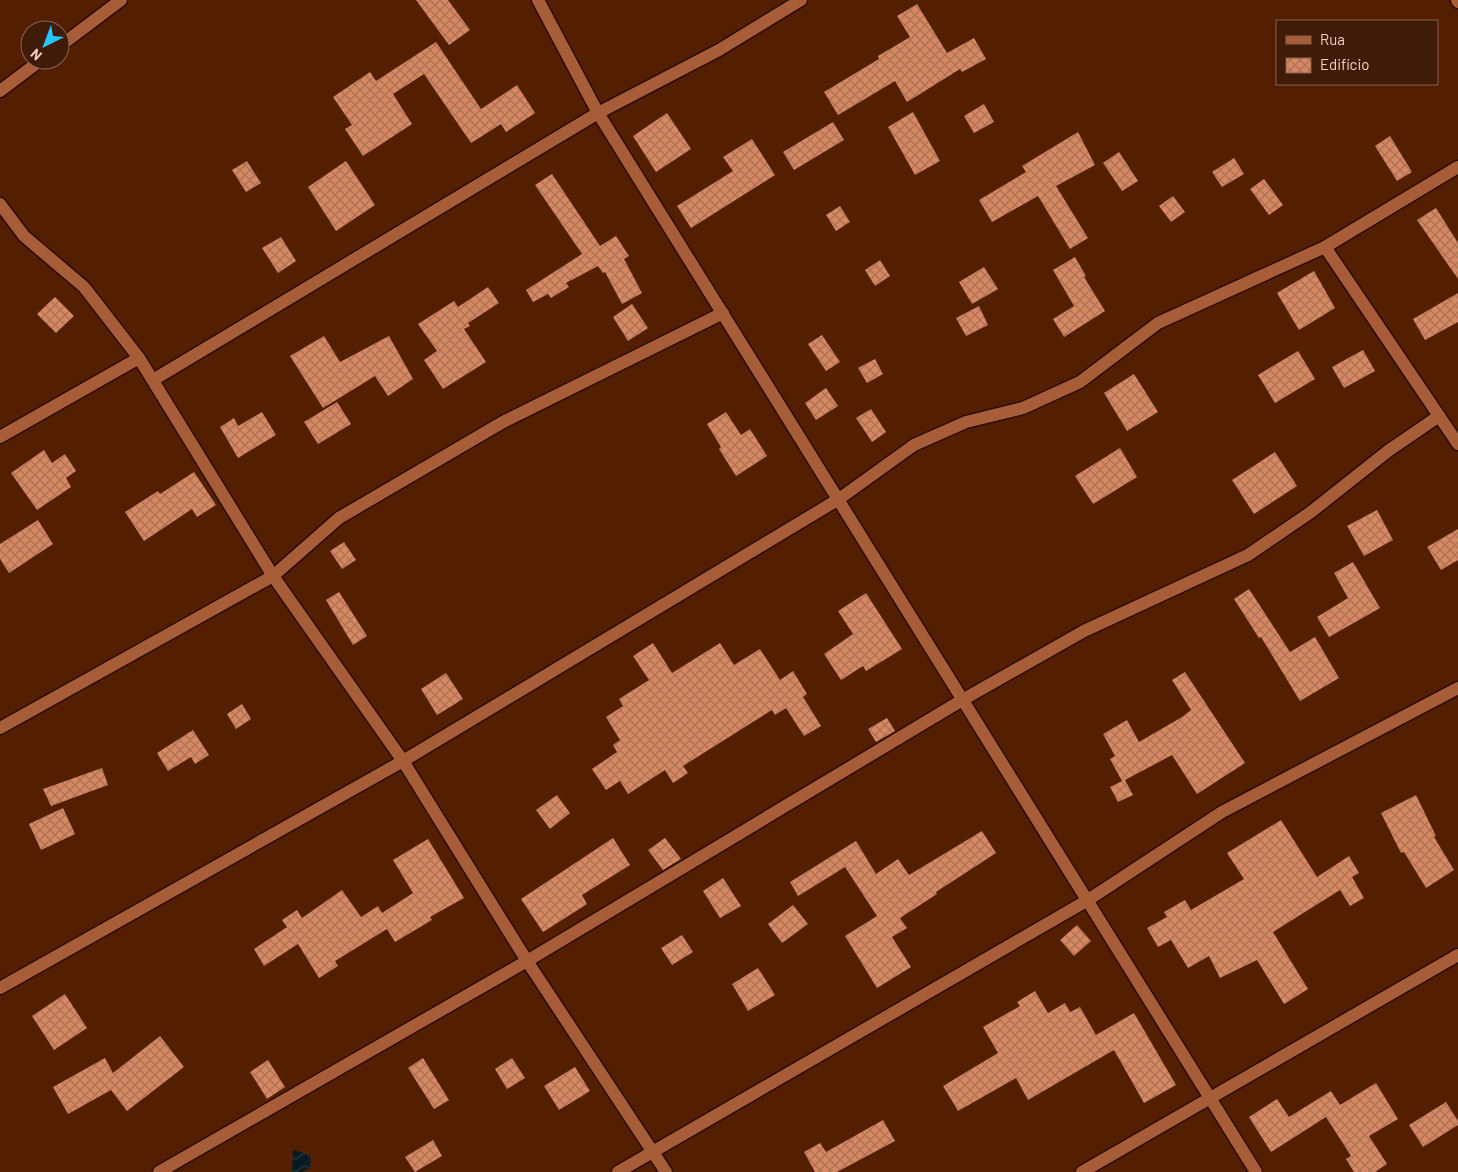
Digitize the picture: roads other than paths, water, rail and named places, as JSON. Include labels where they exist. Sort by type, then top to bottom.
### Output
[{"type":"street","points":[[70,38],[121,0]]},
{"type":"street","points":[[538,0],[598,113],[1088,900],[1208,1098],[1256,1172]]},
{"type":"street","points":[[153,380],[598,113],[719,50],[802,0]]},
{"type":"street","points":[[0,91],[28,70]]},
{"type":"street","points":[[0,988],[403,761],[839,499],[914,445],[966,422],[1023,408],[1080,382],[1158,322],[1325,247],[1458,167]]},
{"type":"street","points":[[0,204],[24,236],[84,287],[139,358],[273,576],[403,761],[527,961],[666,1172]]},
{"type":"street","points":[[1325,247],[1458,444]]},
{"type":"street","points":[[0,728],[273,576],[339,518],[503,422],[722,313]]},
{"type":"street","points":[[0,437],[139,358]]},
{"type":"street","points":[[159,1172],[527,961],[964,700],[1084,631],[1248,555],[1311,512],[1388,451],[1439,416]]},
{"type":"street","points":[[618,1172],[1088,900],[1222,812],[1458,688]]},
{"type":"street","points":[[1082,1172],[1458,955]]},
{"type":"water","points":[[293,1150],[311,1155],[310,1168],[301,1172],[292,1172]]}]
